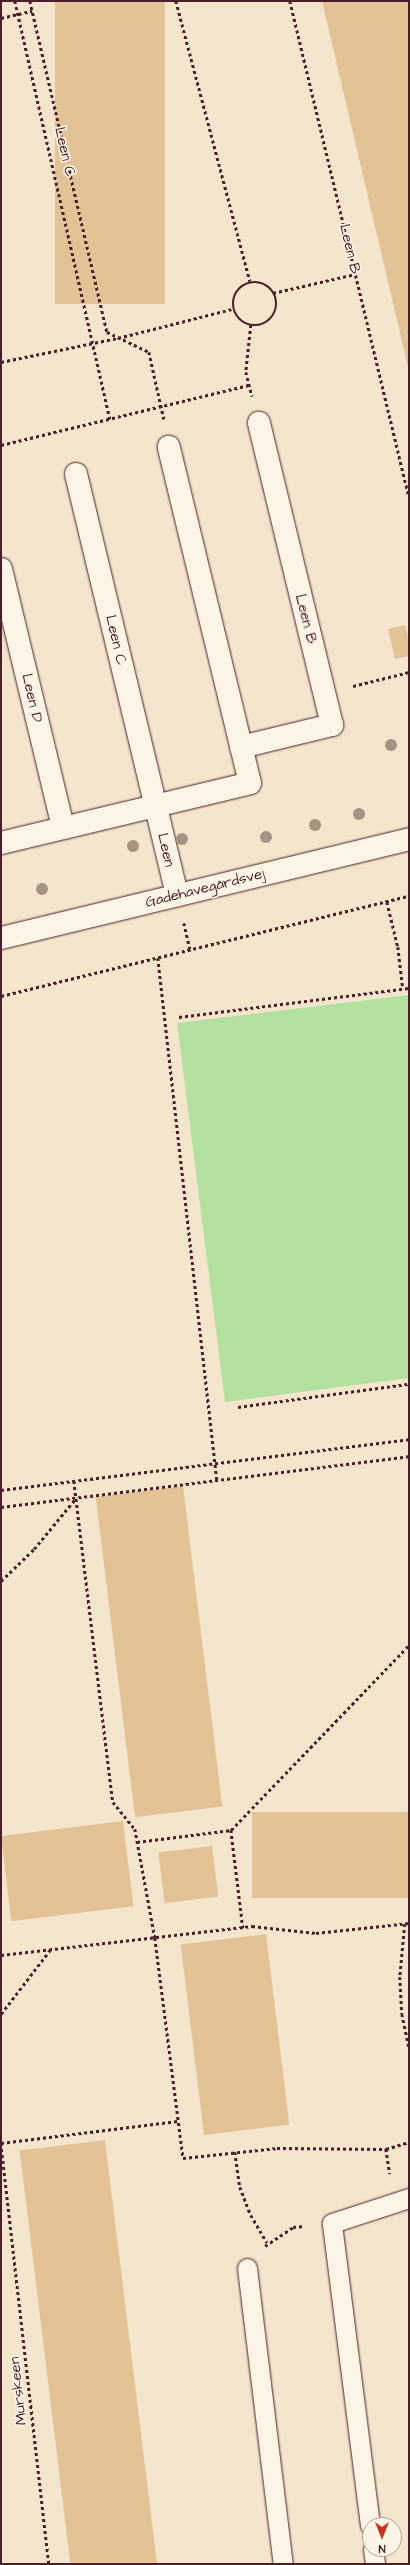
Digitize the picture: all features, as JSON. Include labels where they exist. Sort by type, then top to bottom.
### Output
[{"type":"street","name":"Leen B","points":[[241,747],[332,725],[259,423]]},
{"type":"street","points":[[1,843],[250,783],[169,447]]},
{"type":"street","name":"Leen C","points":[[76,474],[156,806]]},
{"type":"street","name":"Leen D","points":[[1,569],[63,828]]},
{"type":"street","name":"Leen","points":[[156,806],[177,895]]},
{"type":"street","name":"Gadehavegårdsvej","points":[[1,938],[409,839]]},
{"type":"lane","points":[[369,2517],[332,2223],[409,2198]]},
{"type":"lane","points":[[247,2268],[283,2564]]},
{"type":"path","points":[[16,1],[110,420]]},
{"type":"path","name":"Leen C","points":[[30,1],[107,332],[118,338]]},
{"type":"path","points":[[176,1],[250,282]]},
{"type":"path","name":"Leen B","points":[[290,1],[409,497]]},
{"type":"path","points":[[1,18],[32,11]]},
{"type":"path","points":[[273,293],[356,274]]},
{"type":"path","points":[[250,282],[268,285],[273,293],[277,300],[274,318],[259,327],[241,323],[232,309],[235,292],[250,282]]},
{"type":"path","points":[[1,362],[118,338],[232,309]]},
{"type":"path","points":[[251,325],[246,372],[259,423]]},
{"type":"path","points":[[118,338],[149,352],[169,447]]},
{"type":"path","points":[[1,445],[161,408],[249,385]]},
{"type":"path","points":[[324,693],[409,672]]},
{"type":"path","points":[[1,996],[409,896]]},
{"type":"path","points":[[387,902],[398,947],[403,989]]},
{"type":"path","points":[[158,958],[217,1480]]},
{"type":"path","points":[[179,1018],[409,988]]},
{"type":"path","points":[[238,1407],[409,1384]]},
{"type":"path","points":[[1,1490],[409,1439]]},
{"type":"path","points":[[1,1507],[409,1456]]},
{"type":"path","points":[[74,1481],[113,1802],[135,1829],[155,1938],[183,2158],[277,2148],[386,2149],[409,2142]]},
{"type":"path","points":[[1,1581],[34,1549],[76,1498]]},
{"type":"path","points":[[137,1842],[231,1830],[409,1645]]},
{"type":"path","points":[[231,1830],[243,1928]]},
{"type":"path","points":[[404,1924],[400,1977],[402,2014],[409,2046]]},
{"type":"path","points":[[1,1955],[252,1926],[316,1934],[409,1924]]},
{"type":"path","points":[[1,2014],[51,1949]]},
{"type":"path","points":[[1,2143],[178,2121]]},
{"type":"path","name":"Murskeen","points":[[1,2143],[49,2564]]},
{"type":"path","points":[[235,2152],[240,2187],[251,2215],[267,2243]]},
{"type":"path","points":[[247,2268],[267,2243],[293,2227],[332,2223]]},
{"type":"green space","points":[[409,995],[409,1378],[225,1402],[177,1023]]},
{"type":"building","points":[[55,1],[165,1],[165,304],[55,304]]},
{"type":"building","points":[[322,1],[409,1],[409,367],[408,367]]},
{"type":"building","points":[[405,625],[409,641],[409,656],[395,659],[388,629]]},
{"type":"building","points":[[183,1486],[222,1807],[135,1817],[96,1497]]},
{"type":"building","points":[[252,1812],[409,1812],[409,1898],[252,1898]]},
{"type":"building","points":[[123,1821],[133,1906],[11,1921],[1,1836]]},
{"type":"building","points":[[212,1846],[218,1897],[165,1903],[158,1853]]},
{"type":"building","points":[[266,1934],[289,2125],[204,2135],[181,1944]]},
{"type":"building","points":[[105,2140],[157,2564],[70,2564],[20,2150]]}]
